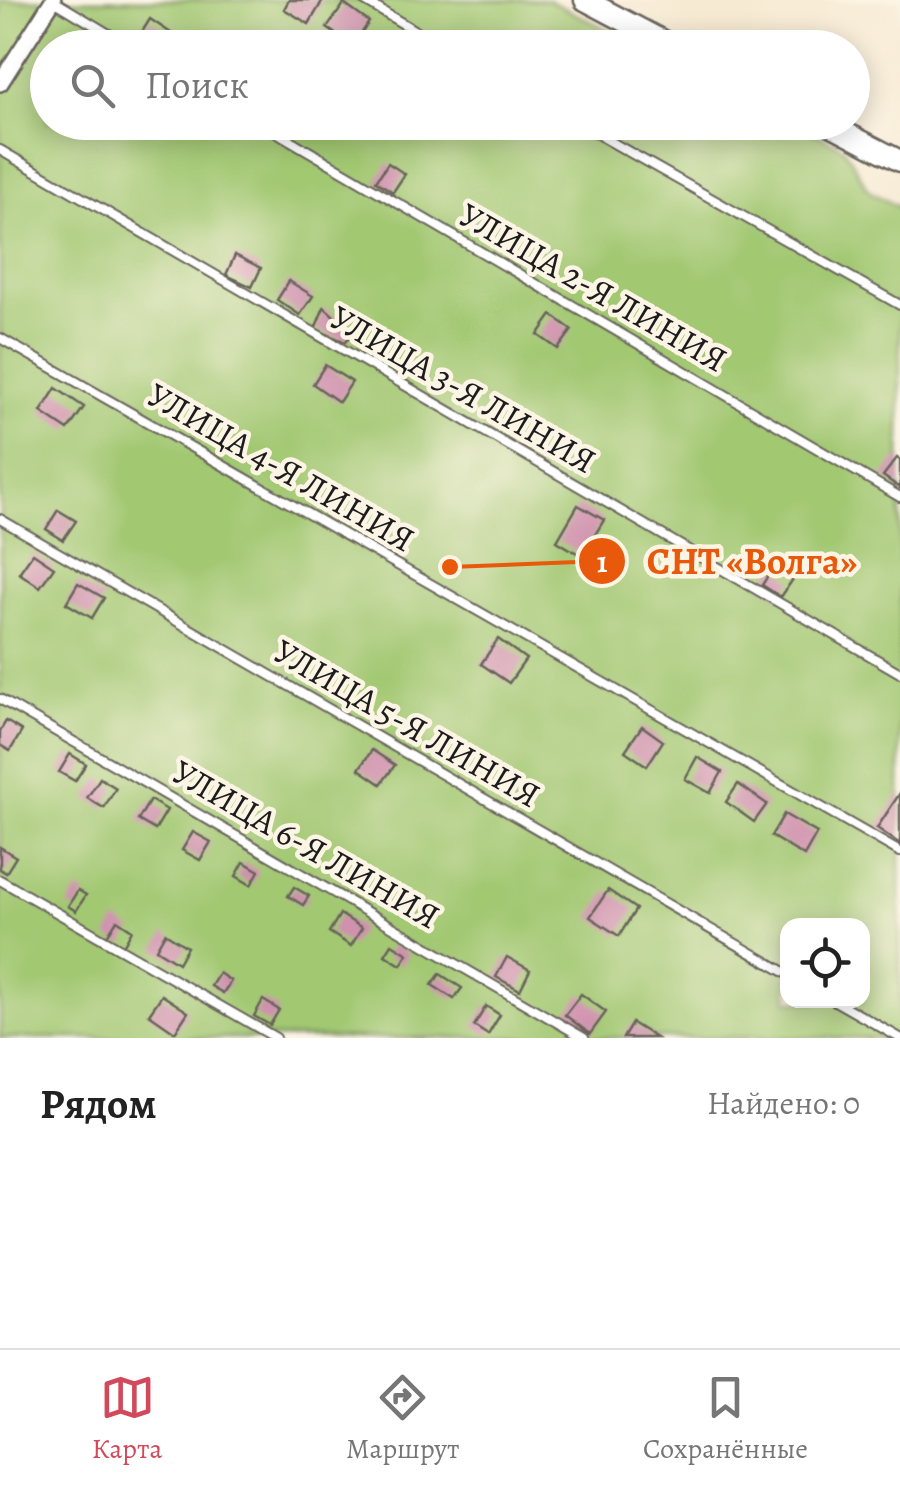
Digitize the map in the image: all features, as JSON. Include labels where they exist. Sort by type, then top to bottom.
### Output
[{"type":"street","points":[[34,30],[53,0]]},
{"type":"street","points":[[585,0],[642,30]]},
{"type":"street","points":[[0,83],[30,36]]},
{"type":"street","points":[[860,140],[900,161]]},
{"type":"lane","points":[[53,0],[102,30]]},
{"type":"lane","points":[[363,0],[414,30]]},
{"type":"lane","name":"УЛИЦА 2-Я ЛИНИЯ","points":[[290,140],[900,497]]},
{"type":"lane","points":[[608,140],[900,305]]},
{"type":"lane","name":"УЛИЦА 3-Я ЛИНИЯ","points":[[0,150],[900,673]]},
{"type":"lane","name":"УЛИЦА 4-Я ЛИНИЯ","points":[[0,338],[900,852]]},
{"type":"lane","name":"УЛИЦА 5-Я ЛИНИЯ","points":[[0,519],[780,969]]},
{"type":"lane","name":"УЛИЦА 6-Я ЛИНИЯ","points":[[0,699],[584,1038]]},
{"type":"lane","points":[[0,880],[276,1038]]},
{"type":"lane","points":[[848,1008],[900,1038]]},
{"type":"green space","points":[[0,0],[548,0],[609,30],[30,30],[30,140],[828,140],[844,148],[869,191],[900,208],[900,1038],[0,1038]]},
{"type":"building","points":[[289,0],[323,0],[309,24],[284,9]]},
{"type":"building","points":[[344,4],[369,22],[364,30],[327,28]]},
{"type":"building","points":[[150,19],[166,30],[143,30]]},
{"type":"building","points":[[388,163],[405,174],[393,192],[376,181]]},
{"type":"building","points":[[235,255],[261,268],[252,287],[226,275]]},
{"type":"building","points":[[289,281],[313,296],[300,315],[277,300]]},
{"type":"building","points":[[324,307],[353,333],[345,342],[315,329]]},
{"type":"building","points":[[552,315],[572,330],[558,349],[538,335]]},
{"type":"building","points":[[325,365],[352,382],[339,402],[313,384]]},
{"type":"building","points":[[56,388],[84,407],[68,430],[41,412]]},
{"type":"building","points":[[897,458],[900,460],[900,488],[883,476]]},
{"type":"building","points":[[578,505],[604,520],[582,556],[557,541]]},
{"type":"building","points":[[58,510],[76,521],[63,540],[46,529]]},
{"type":"building","points":[[33,553],[54,567],[40,587],[19,573]]},
{"type":"building","points":[[774,566],[793,579],[781,597],[762,585]]},
{"type":"building","points":[[78,583],[104,598],[92,618],[66,603]]},
{"type":"building","points":[[498,639],[526,659],[509,683],[481,664]]},
{"type":"building","points":[[6,721],[22,731],[10,751],[0,745],[0,731]]},
{"type":"building","points":[[642,726],[663,741],[647,766],[625,751]]},
{"type":"building","points":[[372,750],[395,765],[381,784],[359,769]]},
{"type":"building","points":[[70,754],[86,764],[75,781],[59,772]]},
{"type":"building","points":[[697,757],[722,772],[710,793],[685,779]]},
{"type":"building","points":[[100,778],[116,788],[104,808],[87,798]]},
{"type":"building","points":[[738,784],[767,804],[754,822],[726,802]]},
{"type":"building","points":[[900,793],[900,844],[877,828]]},
{"type":"building","points":[[150,800],[167,810],[155,830],[138,820]]},
{"type":"building","points":[[784,814],[817,833],[804,856],[771,836]]},
{"type":"building","points":[[193,832],[211,842],[200,860],[182,850]]},
{"type":"building","points":[[0,847],[16,857],[6,873],[0,869]]},
{"type":"building","points":[[244,862],[259,871],[251,885],[236,876]]},
{"type":"building","points":[[294,887],[309,896],[303,905],[288,896]]},
{"type":"building","points":[[78,890],[86,895],[76,911],[68,906]]},
{"type":"building","points":[[608,890],[636,909],[619,936],[590,917]]},
{"type":"building","points":[[340,914],[362,928],[351,946],[329,932]]},
{"type":"building","points":[[117,920],[132,930],[123,946],[107,936]]},
{"type":"building","points":[[165,933],[187,947],[178,963],[156,949]]},
{"type":"building","points":[[392,944],[408,954],[401,965],[385,955]]},
{"type":"building","points":[[507,957],[530,970],[520,990],[496,977]]},
{"type":"building","points":[[219,973],[231,981],[223,993],[211,986]]},
{"type":"building","points":[[440,974],[462,988],[454,999],[432,985]]},
{"type":"building","points":[[581,994],[606,1012],[590,1034],[565,1015]]},
{"type":"building","points":[[162,995],[188,1012],[175,1032],[149,1014]]},
{"type":"building","points":[[263,1000],[279,1010],[270,1025],[254,1016]]},
{"type":"building","points":[[486,1006],[500,1015],[488,1035],[474,1026]]},
{"type":"building","points":[[632,1023],[656,1038],[623,1038]]},
{"type":"place","name":"СНТ «Волга»","points":[[450,567]]}]
